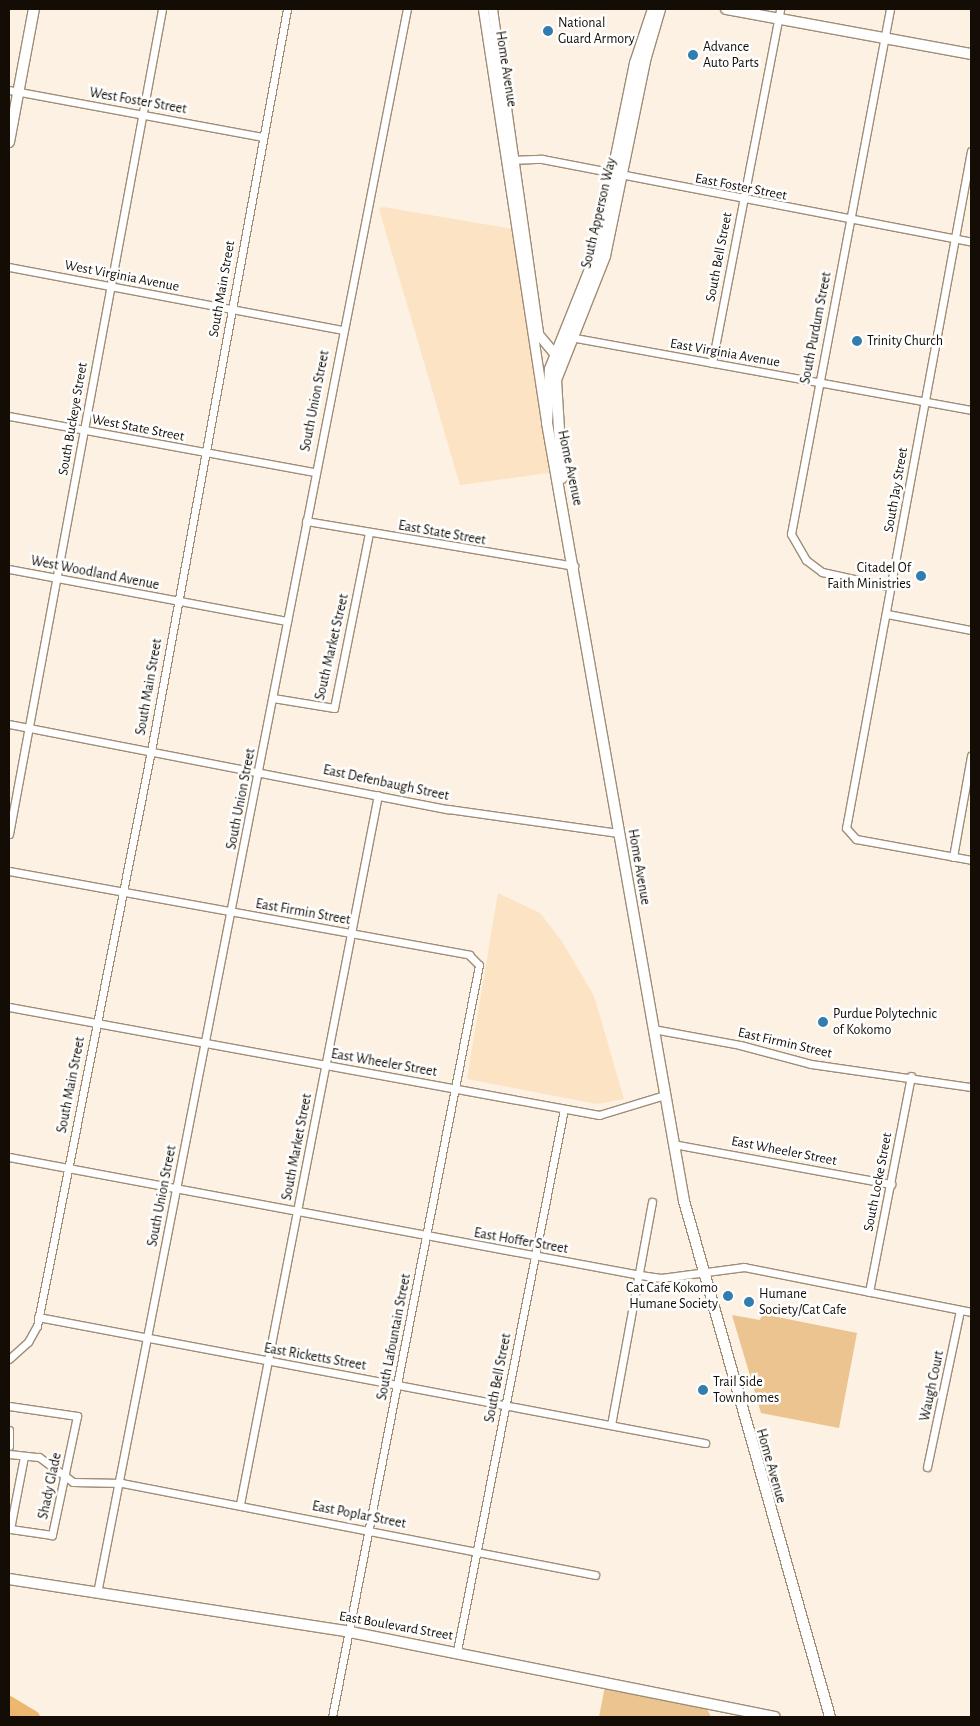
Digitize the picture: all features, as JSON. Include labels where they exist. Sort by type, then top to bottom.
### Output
[{"type":"main road","points":[[9,142],[13,91],[34,9]]},
{"type":"main road","name":"South Apperson Way","points":[[618,176],[634,63],[653,9]]},
{"type":"main road","name":"South Apperson Way","points":[[547,423],[547,381],[568,336],[596,254],[618,176],[646,57],[660,9]]},
{"type":"main road","points":[[726,9],[779,14],[884,38],[971,54]]},
{"type":"main road","name":"South Apperson Way","points":[[558,358],[554,398],[565,509]]},
{"type":"main road","name":"Home Avenue","points":[[547,423],[565,509],[618,833],[673,1144],[702,1274],[830,1717]]},
{"type":"main road","name":"East Boulevard Street","points":[[9,1579],[350,1632],[457,1651],[775,1717]]},
{"type":"street","name":"South Buckeye Street","points":[[9,834],[162,9]]},
{"type":"street","name":"South Main Street","points":[[9,1359],[28,1342],[38,1317],[150,750],[287,9]]},
{"type":"street","name":"South Union Street","points":[[97,1593],[260,770],[341,330],[371,206],[407,9]]},
{"type":"street","name":"Home Avenue","points":[[483,9],[511,160],[538,334],[558,358]]},
{"type":"street","name":"Home Avenue","points":[[492,9],[547,423]]},
{"type":"street","name":"South Purdum Street","points":[[890,9],[792,522],[793,541],[822,572],[891,587]]},
{"type":"street","name":"South Bell Street","points":[[712,363],[779,14]]},
{"type":"street","name":"West Foster Street","points":[[13,91],[263,137]]},
{"type":"street","name":"South Jay Street","points":[[953,857],[847,834],[971,151]]},
{"type":"street","name":"East Foster Street","points":[[511,160],[542,159],[618,176],[971,242]]},
{"type":"street","name":"West Virginia Avenue","points":[[9,267],[231,308]]},
{"type":"street","points":[[231,308],[341,330]]},
{"type":"street","name":"East Virginia Avenue","points":[[568,336],[818,384],[971,410]]},
{"type":"street","name":"West State Street","points":[[9,416],[205,453]]},
{"type":"street","points":[[205,453],[314,472]]},
{"type":"street","name":"East State Street","points":[[306,522],[574,566]]},
{"type":"street","name":"South Market Street","points":[[272,698],[334,708],[369,533]]},
{"type":"street","name":"West Woodland Avenue","points":[[9,570],[287,621]]},
{"type":"street","points":[[887,614],[971,630]]},
{"type":"street","name":"East Defenbaugh Street","points":[[9,724],[260,770],[378,794],[618,833]]},
{"type":"street","points":[[971,756],[953,857],[971,860]]},
{"type":"street","name":"South Market Street","points":[[240,1504],[297,1212],[328,1066],[378,794]]},
{"type":"street","name":"East Firmin Street","points":[[9,871],[469,955],[478,961]]},
{"type":"street","name":"South Lafountain Street","points":[[332,1717],[427,1236],[478,961]]},
{"type":"street","name":"East Wheeler Street","points":[[9,1007],[600,1115],[665,1095]]},
{"type":"street","name":"East Firmin Street","points":[[653,1029],[740,1045],[810,1064],[912,1076],[971,1087]]},
{"type":"street","name":"South Locke Street","points":[[870,1292],[912,1076]]},
{"type":"street","name":"South Bell Street","points":[[457,1651],[564,1109]]},
{"type":"street","name":"East Wheeler Street","points":[[673,1144],[891,1184]]},
{"type":"street","name":"East Hoffer Street","points":[[9,1157],[177,1190],[640,1275],[702,1274],[744,1267],[971,1312]]},
{"type":"street","points":[[611,1425],[652,1202]]},
{"type":"street","name":"Waugh Court","points":[[927,1467],[960,1310]]},
{"type":"street","name":"East Ricketts Street","points":[[38,1317],[705,1443]]},
{"type":"street","name":"Shady Glade","points":[[9,1406],[77,1416],[52,1535],[10,1528],[24,1456]]},
{"type":"street","points":[[9,1430],[9,1446]]},
{"type":"street","name":"East Poplar Street","points":[[9,1454],[39,1457],[64,1476],[82,1484],[118,1484],[240,1504],[595,1575]]},
{"type":"shaded area","points":[[383,207],[513,229],[549,473],[460,485],[379,209]]},
{"type":"shaded area","points":[[498,893],[540,913],[561,940],[594,996],[624,1099],[597,1104],[467,1079]]},
{"type":"shaded area","points":[[762,1314],[857,1333],[839,1428],[761,1413],[732,1315],[760,1320]]},
{"type":"shaded area","points":[[606,1681],[703,1700],[711,1717],[599,1717]]},
{"type":"shaded area","points":[[9,1702],[31,1715],[34,1717],[9,1717]]},
{"type":"waterway","points":[[9,1702],[34,1717]]},
{"type":"place","name":"National Guard Armory","points":[[548,31]]},
{"type":"place","name":"Advance Auto Parts","points":[[693,55]]},
{"type":"place","name":"Trinity Church","points":[[857,341]]},
{"type":"place","name":"Citadel Of Faith Ministries","points":[[921,576]]},
{"type":"place","name":"Purdue Polytechnic of Kokomo","points":[[823,1022]]},
{"type":"place","name":"Cat Cafe Kokomo Humane Society","points":[[728,1296]]},
{"type":"place","name":"Humane Society/Cat Cafe","points":[[749,1302]]},
{"type":"place","name":"Trail Side Townhomes","points":[[703,1390]]}]
